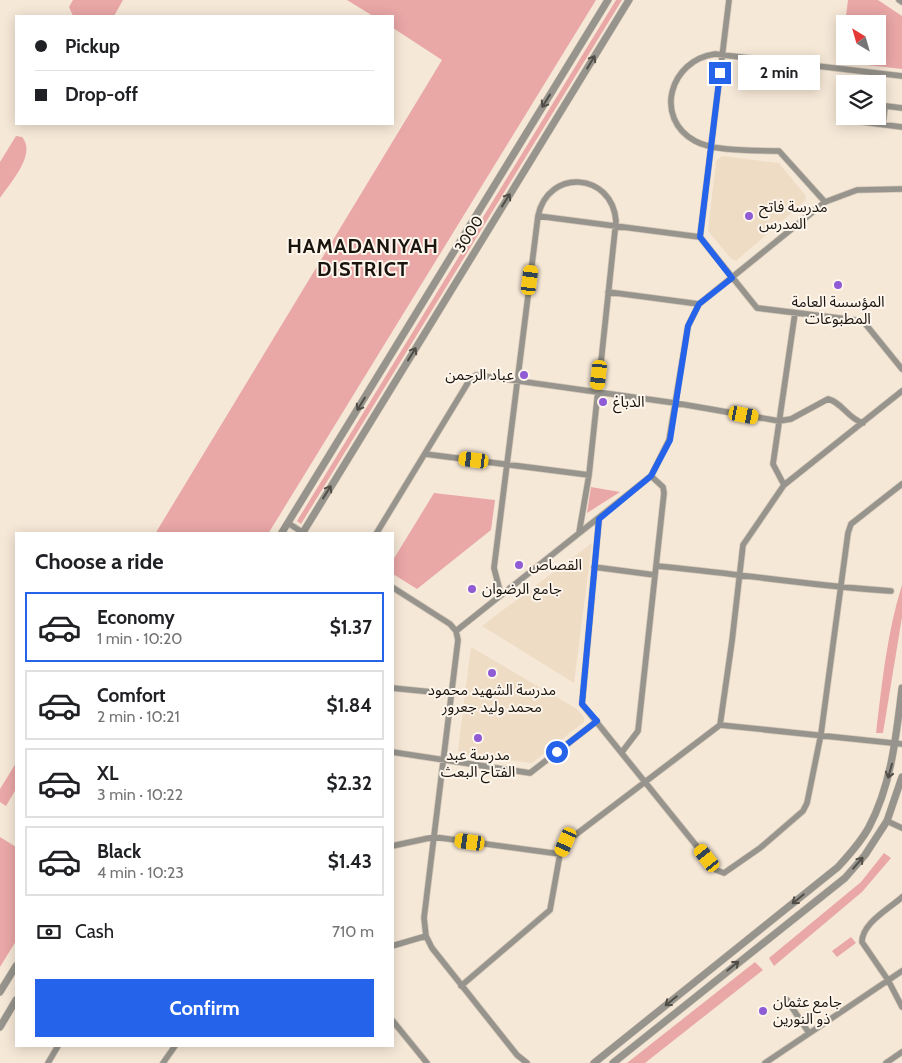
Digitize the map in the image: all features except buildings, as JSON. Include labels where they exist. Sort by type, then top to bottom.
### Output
[{"type":"street","name":"3000","points":[[282,532],[608,0]]},
{"type":"street","name":"3000","points":[[304,532],[629,0]]},
{"type":"street","points":[[728,0],[700,237],[756,308],[863,321],[902,369]]},
{"type":"street","points":[[825,202],[779,151],[711,146],[697,142],[681,129],[674,116],[672,95],[675,82],[688,64],[708,55],[722,54],[902,76]]},
{"type":"street","points":[[886,106],[902,108]]},
{"type":"street","points":[[886,124],[902,127]]},
{"type":"street","points":[[501,595],[494,568],[538,216],[542,204],[553,190],[564,184],[583,182],[594,186],[608,198],[615,214],[615,227],[589,475],[579,533]]},
{"type":"street","points":[[456,631],[651,476],[670,440],[688,326],[699,304],[825,202],[857,190],[902,189]]},
{"type":"street","points":[[538,216],[700,237]]},
{"type":"street","points":[[608,292],[699,304]]},
{"type":"street","points":[[784,485],[773,464],[795,313]]},
{"type":"street","points":[[377,532],[469,381],[476,375],[676,402],[779,422],[791,419],[828,399],[837,401],[853,420],[863,422]]},
{"type":"street","points":[[720,724],[743,545],[784,485],[902,391]]},
{"type":"street","points":[[425,454],[589,475]]},
{"type":"street","points":[[622,752],[638,731],[664,494],[663,487],[651,476]]},
{"type":"street","points":[[599,519],[582,704],[647,781],[716,870],[724,874],[760,848],[803,811],[808,799],[821,734],[845,548],[851,524],[902,484]]},
{"type":"street","points":[[288,523],[302,532]]},
{"type":"street","points":[[656,566],[891,591]]},
{"type":"street","points":[[594,567],[655,575]]},
{"type":"street","points":[[394,588],[446,621],[456,631],[458,644],[424,918],[426,936],[432,948],[461,986],[517,1055],[528,1063]]},
{"type":"street","points":[[394,688],[452,694]]},
{"type":"street","points":[[594,1063],[838,867],[868,828],[889,775],[899,744],[902,688]]},
{"type":"street","points":[[394,752],[530,773],[597,721]]},
{"type":"street","points":[[461,986],[550,910],[560,854],[566,842],[720,724],[899,744]]},
{"type":"street","points":[[613,1063],[845,878],[865,855],[887,821],[902,777]]},
{"type":"street","points":[[887,821],[902,828]]},
{"type":"street","points":[[394,846],[434,836],[560,854]]},
{"type":"street","points":[[902,898],[866,928],[862,934],[862,942],[888,980],[902,1007]]},
{"type":"street","points":[[784,910],[792,920]]},
{"type":"street","points":[[394,945],[426,936]]},
{"type":"street","points":[[0,992],[15,968]]},
{"type":"street","points":[[765,1063],[902,971]]},
{"type":"street","points":[[788,1000],[809,1033]]},
{"type":"street","points":[[1,1022],[15,1001]]},
{"type":"street","points":[[394,1022],[427,1063]]},
{"type":"street","points":[[48,1063],[57,1047]]},
{"type":"street","points":[[164,1063],[174,1047]]},
{"type":"street","points":[[886,1063],[902,1052]]},
{"type":"street","points":[[517,1055],[520,1063]]},
{"type":"shaded area","points":[[73,0],[123,0],[115,15],[73,15],[69,7]]},
{"type":"shaded area","points":[[347,0],[596,0],[269,532],[156,532],[442,60],[394,29],[394,15],[371,15]]},
{"type":"shaded area","points":[[616,0],[622,0],[301,524],[297,521]]},
{"type":"shaded area","points":[[848,0],[878,0],[902,16],[902,69],[867,65],[886,65],[886,15],[846,15]]},
{"type":"shaded area","points":[[16,136],[22,137],[26,144],[24,160],[0,198],[0,162]]},
{"type":"shaded area","name":"مدرسة فاتح المدرس","points":[[722,156],[779,163],[806,196],[805,201],[736,261],[731,259],[708,231],[716,161]]},
{"type":"shaded area","points":[[591,487],[620,492],[587,513]]},
{"type":"shaded area","points":[[434,493],[495,500],[491,530],[417,589],[394,575],[394,558]]},
{"type":"shaded area","points":[[592,543],[574,683],[482,626]]},
{"type":"shaded area","points":[[902,585],[902,617],[883,733],[876,733],[889,640]]},
{"type":"shaded area","points":[[471,647],[577,709],[584,717],[584,722],[532,763],[460,755],[458,750]]},
{"type":"shaded area","points":[[15,765],[15,791],[6,806],[0,802],[0,789]]},
{"type":"shaded area","points":[[0,837],[15,846],[15,943],[0,967]]},
{"type":"shaded area","points":[[884,853],[891,858],[862,892],[774,966],[769,958],[861,882]]},
{"type":"shaded area","points":[[851,937],[856,943],[837,957],[832,951]]},
{"type":"shaded area","points":[[755,962],[763,970],[645,1063],[627,1063]]},
{"type":"place","name":"مدرسة فاتح المدرس","points":[[749,216]]},
{"type":"place","name":"المؤسسة العامة المطبوعات","points":[[838,285]]},
{"type":"place","name":"عباد الرحمن","points":[[524,375]]},
{"type":"place","name":"الدباغ","points":[[603,402]]},
{"type":"place","name":"القصاص","points":[[519,565]]},
{"type":"place","name":"جامع الرضوان","points":[[472,589]]},
{"type":"place","name":"مدرسة الشهيد محمود محمد وليد جعرور","points":[[492,673]]},
{"type":"place","name":"مدرسة عبد الفتاح البعث","points":[[478,738]]},
{"type":"place","name":"جامع عثمان ذو النورين","points":[[763,1011]]},
{"type":"district","name":"HAMADANIYAH DISTRICT","points":[[363,258]]},
{"type":"route","points":[[557,752],[597,721],[582,704],[599,519],[651,476],[670,440],[688,326],[699,304],[732,278],[700,237],[720,73]]}]
